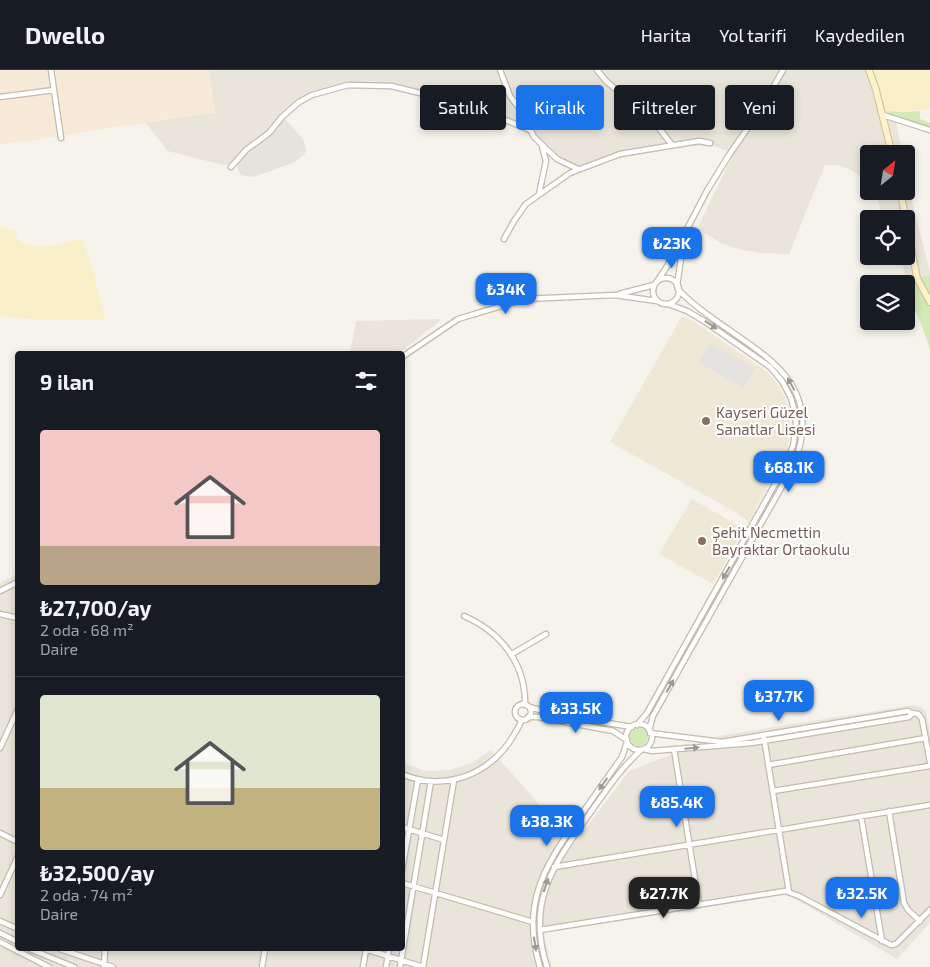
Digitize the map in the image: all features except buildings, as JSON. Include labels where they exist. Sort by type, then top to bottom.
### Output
[{"type":"street","points":[[51,70],[61,138]]},
{"type":"street","points":[[500,70],[506,87],[516,103]]},
{"type":"street","points":[[597,70],[606,81],[654,122],[672,145]]},
{"type":"street","points":[[657,300],[653,293],[654,285],[718,172],[761,109],[783,70]]},
{"type":"street","points":[[869,70],[890,145]]},
{"type":"street","points":[[231,167],[246,150],[268,133],[299,102],[312,95],[348,85],[391,86],[449,100],[472,112],[503,119],[516,124]]},
{"type":"street","points":[[0,97],[54,90]]},
{"type":"street","points":[[883,115],[930,130]]},
{"type":"street","points":[[530,130],[542,145],[562,162],[579,170]]},
{"type":"street","points":[[504,239],[522,210],[539,194],[570,173],[620,154],[672,145],[703,141],[710,142]]},
{"type":"street","points":[[539,194],[546,162],[542,145]]},
{"type":"street","points":[[668,304],[675,300],[678,294],[682,246],[690,224]]},
{"type":"street","points":[[915,265],[917,278],[930,302]]},
{"type":"street","points":[[547,967],[540,930],[542,899],[554,867],[615,777],[650,743],[651,722],[658,708],[794,464],[800,446],[802,418],[799,401],[791,382],[781,369],[767,356],[702,312],[669,278],[658,280]]},
{"type":"street","points":[[616,295],[654,285]]},
{"type":"street","points":[[405,355],[458,319],[525,299],[616,295],[657,300],[687,311],[704,320],[760,358],[786,386],[796,413],[796,433],[788,460],[752,528],[648,713],[627,734],[627,741],[622,756],[549,862],[538,890],[533,922],[540,967]]},
{"type":"street","points":[[0,591],[15,584]]},
{"type":"street","points":[[0,614],[15,617]]},
{"type":"street","points":[[464,616],[491,631],[512,654],[522,678],[530,713],[528,717]]},
{"type":"street","points":[[512,654],[546,634]]},
{"type":"street","points":[[522,720],[517,717],[515,711],[519,705],[559,715],[634,726],[642,725],[650,731],[717,742],[764,738]]},
{"type":"street","points":[[405,775],[432,781],[454,780],[479,771],[508,744],[522,720],[528,717],[538,717],[613,732],[627,741],[633,748],[652,751],[764,738],[918,714],[922,719],[930,762]]},
{"type":"street","points":[[0,748],[15,716]]},
{"type":"street","points":[[764,738],[789,892]]},
{"type":"street","points":[[768,765],[926,738]]},
{"type":"street","points":[[674,749],[699,904]]},
{"type":"street","points":[[773,791],[930,766]]},
{"type":"street","points":[[405,855],[418,779]]},
{"type":"street","points":[[372,951],[423,967],[454,780]]},
{"type":"street","points":[[405,935],[432,781]]},
{"type":"street","points":[[554,867],[930,805]]},
{"type":"street","points":[[889,811],[904,903],[908,910],[920,921]]},
{"type":"street","points":[[861,816],[882,941]]},
{"type":"street","points":[[405,828],[444,840]]},
{"type":"street","points":[[0,833],[15,840]]},
{"type":"street","points":[[0,895],[15,862]]},
{"type":"street","points":[[405,884],[533,922]]},
{"type":"street","points":[[540,930],[779,891],[789,892],[889,945],[895,945],[930,910]]},
{"type":"street","points":[[0,921],[15,928]]},
{"type":"street","points":[[0,933],[15,940]]},
{"type":"street","points":[[0,942],[15,950]]},
{"type":"street","points":[[17,951],[49,967]]},
{"type":"street","points":[[35,951],[74,967]]},
{"type":"street","points":[[65,951],[103,966],[113,967]]},
{"type":"street","points":[[103,966],[105,951]]},
{"type":"street","points":[[262,967],[265,951]]},
{"type":"street","points":[[363,967],[366,951]]},
{"type":"street","points":[[386,967],[389,951]]},
{"type":"street","points":[[400,967],[402,951]]},
{"type":"street","points":[[33,967],[36,961]]},
{"type":"shaded area","points":[[0,70],[209,70],[215,112],[0,145]]},
{"type":"shaded area","points":[[209,70],[873,70],[886,111],[896,121],[900,145],[860,145],[860,176],[849,169],[837,165],[825,165],[789,254],[761,253],[723,244],[697,229],[734,153],[714,146],[688,146],[614,159],[578,172],[551,159],[530,136],[521,130],[604,130],[604,85],[516,85],[516,127],[506,123],[506,85],[420,85],[420,96],[393,90],[350,87],[339,89],[310,99],[294,110],[269,135],[247,152],[237,164],[223,165],[168,151],[146,123],[215,112]]},
{"type":"shaded area","points":[[285,119],[303,139],[306,150],[304,155],[293,163],[253,177],[240,175],[237,165],[247,152],[269,135]]},
{"type":"shaded area","points":[[878,200],[912,200],[914,210],[881,210]]},
{"type":"shaded area","points":[[915,213],[930,275],[915,279],[915,275],[905,275],[903,265],[915,265]]},
{"type":"shaded area","name":"Kayseri Güzel Sanatlar Lisesi","points":[[682,316],[693,321],[767,372],[780,387],[788,406],[790,424],[788,447],[749,522],[737,513],[610,442]]},
{"type":"shaded area","points":[[440,319],[440,321],[402,351],[351,351],[356,321]]},
{"type":"shaded area","points":[[710,343],[755,368],[744,388],[699,363]]},
{"type":"shaded area","name":"Şehit Necmettin Bayraktar Ortaokulu","points":[[692,499],[744,529],[713,584],[659,554]]},
{"type":"shaded area","points":[[15,575],[15,951],[405,951],[405,764],[425,771],[449,770],[472,763],[491,750],[574,844],[629,771],[718,736],[913,705],[921,707],[926,712],[930,732],[930,923],[897,959],[787,894],[548,931],[544,934],[552,967],[0,967],[0,583]]},
{"type":"green space","points":[[886,111],[920,111],[920,119],[930,123],[930,134],[896,121]]},
{"type":"green space","points":[[930,275],[930,349],[915,310],[915,279]]},
{"type":"green space","points":[[639,728],[647,733],[648,737],[643,745],[639,746],[631,741],[630,737],[635,729]]},
{"type":"sand","points":[[873,70],[930,70],[930,108],[906,112],[886,111]]},
{"type":"sand","points":[[0,226],[16,232],[17,239],[29,245],[48,246],[82,238],[95,278],[105,320],[42,320],[0,316]]},
{"type":"place","name":"Kayseri Güzel Sanatlar Lisesi","points":[[706,421]]},
{"type":"place","name":"Şehit Necmettin Bayraktar Ortaokulu","points":[[702,541]]}]
